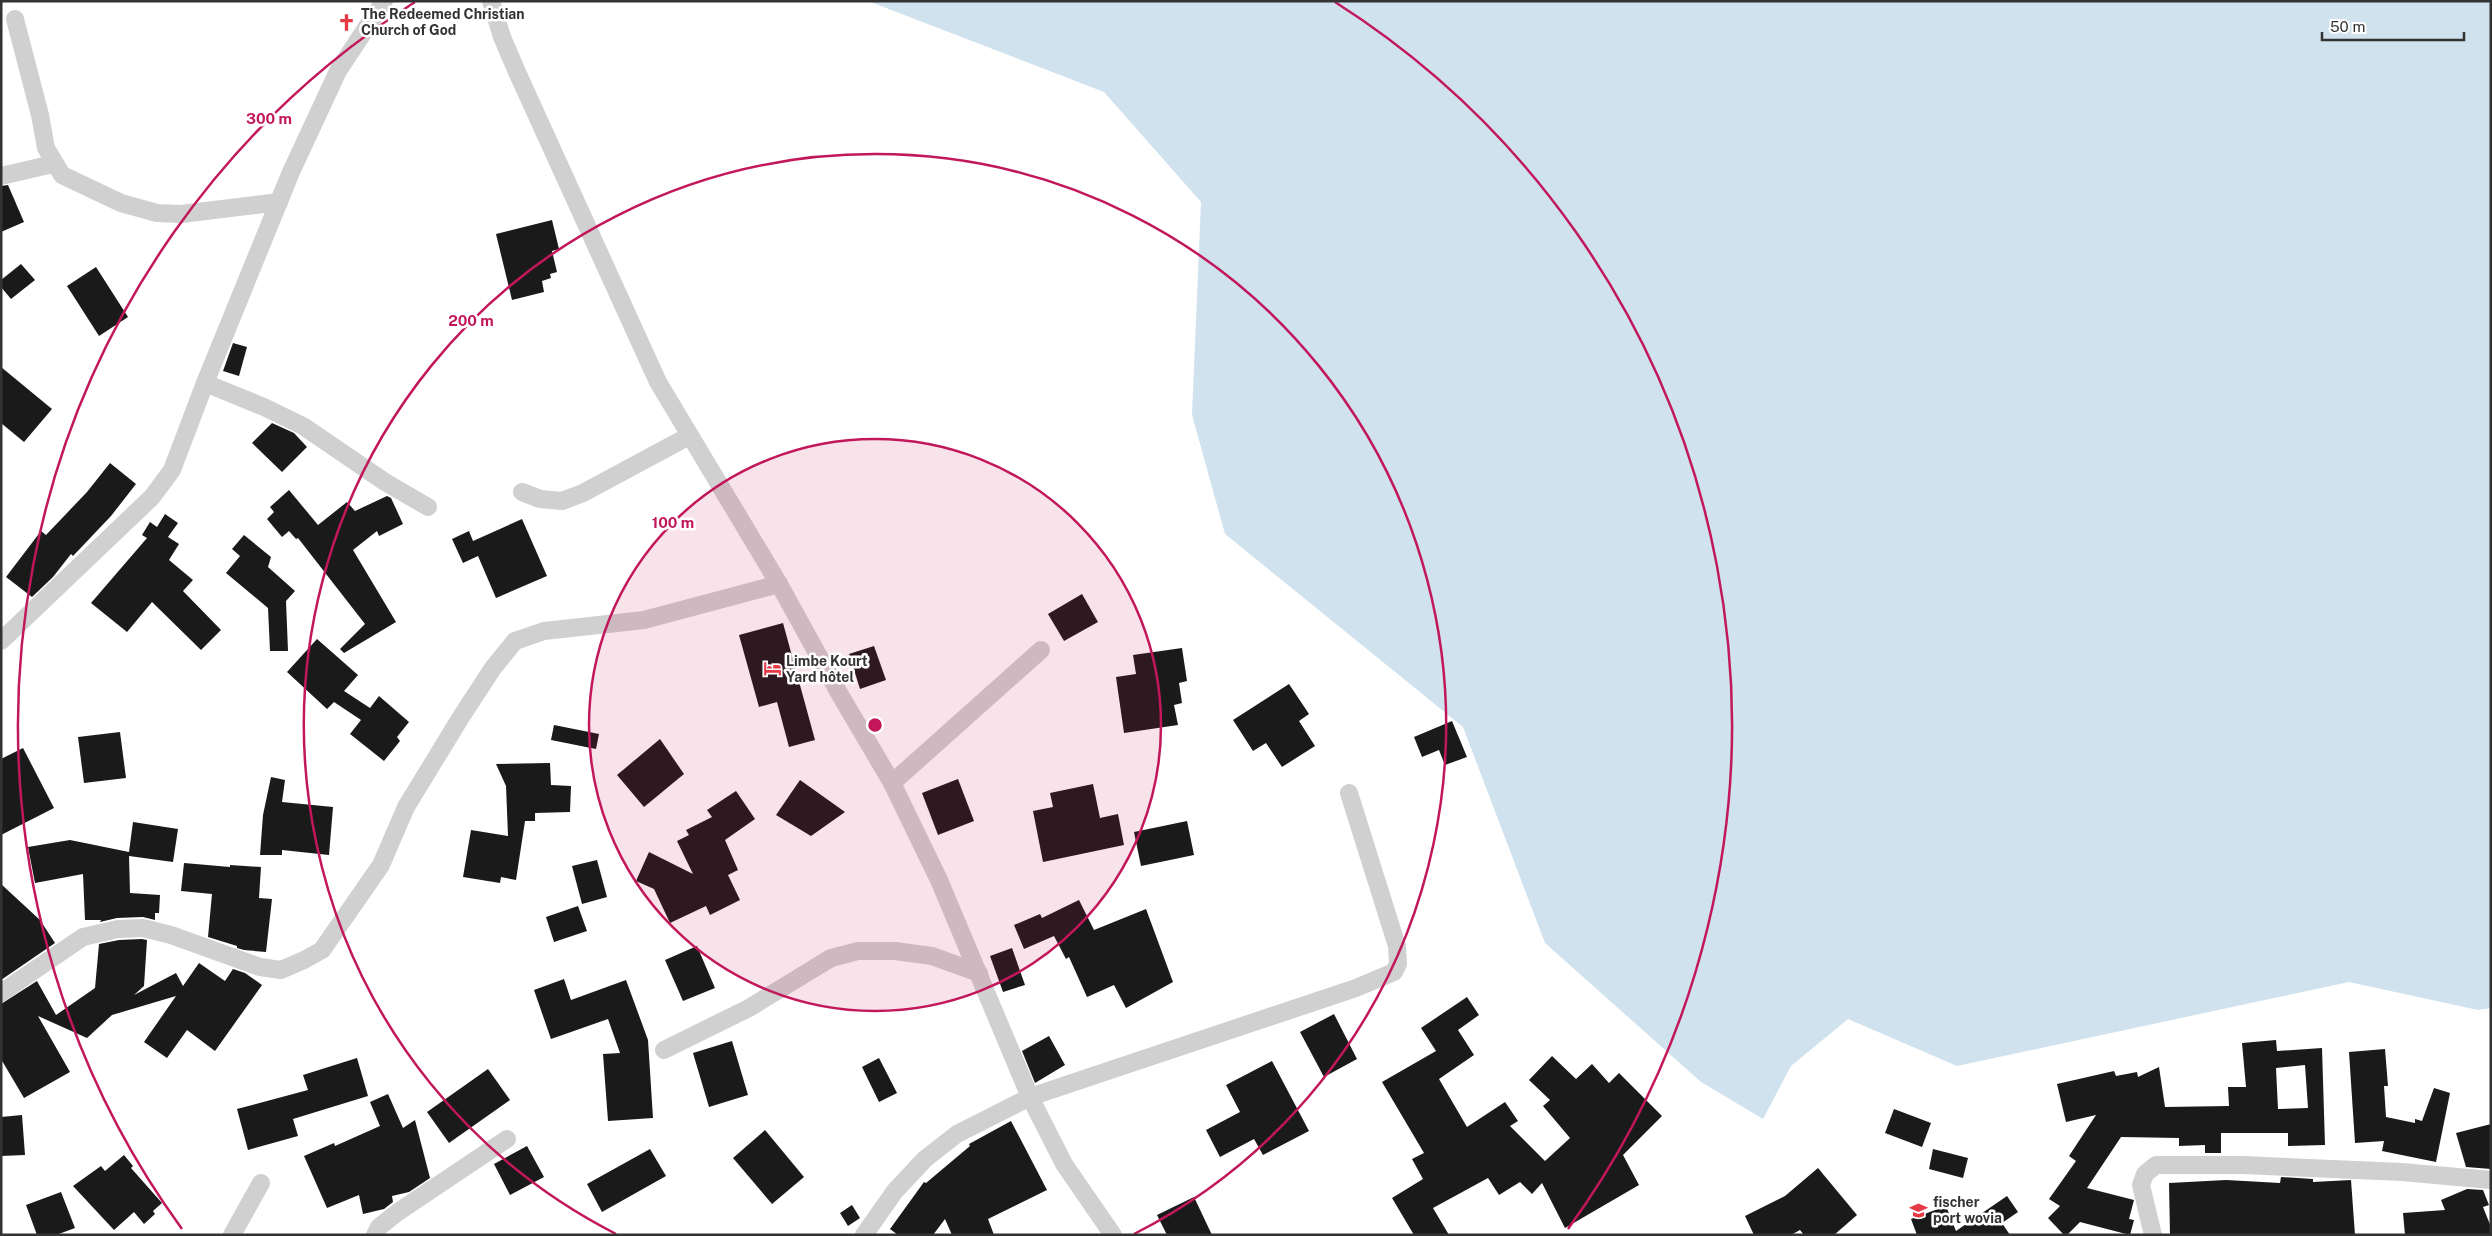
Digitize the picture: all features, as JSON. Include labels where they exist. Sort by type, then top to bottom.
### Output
[{"type":"street","points":[[1,641],[152,497],[172,470],[205,383],[279,202],[338,71],[384,1]]},
{"type":"street","points":[[491,1],[499,29],[517,72],[658,382],[779,584],[839,693],[892,783],[939,880],[1030,1097],[1064,1164],[1113,1235]]},
{"type":"street","points":[[15,18],[40,115],[46,148],[62,175],[120,203],[157,213],[181,214],[279,202]]},
{"type":"street","points":[[1,176],[54,164]]},
{"type":"street","points":[[205,383],[264,407],[303,426],[385,482],[428,507]]},
{"type":"street","points":[[522,492],[540,499],[562,501],[583,493],[689,436]]},
{"type":"street","points":[[1,993],[83,937],[118,929],[143,928],[171,935],[260,967],[281,970],[304,960],[322,950],[381,865],[406,807],[477,692],[493,668],[515,641],[544,631],[644,620],[779,584]]},
{"type":"street","points":[[892,783],[1041,650]]},
{"type":"street","points":[[864,1235],[895,1191],[925,1159],[957,1134],[1030,1097],[1347,991],[1394,972],[1398,964],[1397,946],[1348,793]]},
{"type":"street","points":[[664,1050],[748,1008],[831,958],[858,951],[895,951],[932,956],[979,973]]},
{"type":"street","points":[[375,1235],[379,1227],[398,1212],[507,1139]]},
{"type":"street","points":[[2153,1235],[2141,1185],[2145,1174],[2156,1165],[2402,1172],[2491,1180]]},
{"type":"street","points":[[232,1235],[261,1183]]},
{"type":"water","points":[[868,1],[2491,1],[2491,1008],[2478,1010],[2349,982],[1957,1066],[1848,1019],[1791,1066],[1763,1119],[1701,1082],[1545,943],[1463,727],[1225,534],[1192,415],[1201,202],[1104,92]]},
{"type":"building","points":[[8,185],[24,222],[1,232],[1,186]]},
{"type":"building","points":[[552,220],[559,249],[552,251],[557,272],[550,274],[551,278],[542,281],[544,292],[512,300],[496,234]]},
{"type":"building","points":[[21,264],[35,280],[11,299],[1,287],[1,280]]},
{"type":"building","points":[[96,267],[128,317],[99,336],[67,286]]},
{"type":"building","points":[[233,343],[247,347],[239,376],[223,371]]},
{"type":"building","points":[[1,367],[52,409],[24,442],[1,423]]},
{"type":"building","points":[[272,423],[294,433],[307,447],[282,472],[252,443]]},
{"type":"building","points":[[110,463],[136,484],[111,516],[73,556],[71,554],[53,577],[32,597],[6,577],[41,531],[46,535],[87,492]]},
{"type":"building","points":[[289,490],[318,525],[347,502],[355,511],[387,496],[391,498],[403,524],[379,536],[377,531],[353,550],[396,622],[344,653],[340,649],[365,624],[298,538],[296,539],[289,531],[282,537],[267,519],[274,512],[270,507]]},
{"type":"building","points":[[165,514],[178,523],[168,537],[179,544],[169,560],[193,580],[183,591],[221,630],[201,650],[152,602],[127,632],[91,603],[147,538],[142,535],[150,522],[157,527]]},
{"type":"building","points":[[522,519],[547,576],[496,598],[478,556],[463,563],[452,539],[469,531],[473,541]]},
{"type":"building","points":[[244,535],[271,557],[268,567],[295,591],[286,601],[288,651],[270,651],[268,608],[226,573],[240,556],[232,549]]},
{"type":"building","points":[[1082,594],[1098,622],[1064,641],[1048,614]]},
{"type":"building","name":"Limbe Kourt Yard hôtel","points":[[783,623],[815,740],[789,747],[777,702],[759,707],[739,635]]},
{"type":"building","points":[[317,639],[358,675],[344,691],[370,708],[379,696],[409,722],[397,737],[400,741],[384,761],[350,734],[361,720],[334,702],[327,709],[287,672]]},
{"type":"building","points":[[874,646],[886,680],[860,689],[849,654]]},
{"type":"building","points":[[1182,648],[1187,681],[1179,683],[1182,703],[1174,705],[1178,725],[1124,733],[1116,677],[1136,674],[1133,655]]},
{"type":"building","points":[[1289,684],[1309,714],[1299,721],[1315,746],[1282,767],[1266,743],[1253,751],[1233,720]]},
{"type":"building","points":[[1452,721],[1467,757],[1445,765],[1439,750],[1422,757],[1414,737]]},
{"type":"building","points":[[554,725],[599,734],[596,749],[551,740]]},
{"type":"building","points":[[120,732],[126,778],[84,783],[78,737]]},
{"type":"building","points":[[660,739],[684,774],[644,807],[617,775]]},
{"type":"building","points":[[23,748],[54,808],[1,835],[1,759]]},
{"type":"building","points":[[550,763],[551,785],[571,786],[570,812],[535,813],[535,821],[525,821],[516,880],[501,877],[500,883],[463,877],[471,830],[508,836],[506,786],[496,764]]},
{"type":"building","points":[[271,777],[285,780],[282,802],[333,807],[329,855],[282,850],[282,855],[260,855],[263,815]]},
{"type":"building","points":[[958,779],[974,821],[938,835],[922,793]]},
{"type":"building","points":[[800,780],[845,812],[811,836],[776,815]]},
{"type":"building","points":[[1093,784],[1100,818],[1118,814],[1124,845],[1043,862],[1033,811],[1053,807],[1050,793]]},
{"type":"building","points":[[736,791],[755,819],[725,840],[738,870],[728,875],[740,900],[710,915],[706,906],[670,923],[654,889],[636,881],[649,852],[693,874],[677,841],[689,835],[686,830],[712,817],[707,810]]},
{"type":"building","points":[[1187,821],[1194,855],[1141,866],[1134,832]]},
{"type":"building","points":[[133,822],[178,829],[173,862],[129,856],[130,893],[160,895],[159,913],[155,913],[155,920],[143,917],[117,918],[100,922],[101,920],[85,920],[83,874],[35,883],[28,847],[70,840],[129,852]]},
{"type":"building","points":[[597,860],[607,897],[582,904],[572,866]]},
{"type":"building","points":[[184,863],[230,867],[230,865],[261,867],[259,898],[272,899],[266,952],[244,950],[208,937],[212,894],[181,891]]},
{"type":"building","points":[[1,884],[40,920],[55,943],[1,980]]},
{"type":"building","points":[[1079,900],[1094,930],[1146,909],[1173,982],[1126,1008],[1114,985],[1087,997],[1069,957],[1066,959],[1054,936],[1024,949],[1014,925],[1040,914],[1042,918]]},
{"type":"building","points":[[578,906],[587,931],[554,942],[546,917]]},
{"type":"building","points":[[119,940],[147,940],[144,986],[134,995],[176,973],[183,986],[199,963],[225,981],[233,969],[245,973],[262,985],[215,1051],[187,1030],[167,1058],[144,1042],[176,996],[112,1015],[87,1038],[38,1016],[70,1072],[24,1098],[1,1059],[1,1004],[37,981],[56,1015],[95,988],[99,944]]},
{"type":"building","points":[[697,946],[715,988],[683,1001],[665,960]]},
{"type":"building","points":[[1012,948],[1025,985],[1003,992],[990,956]]},
{"type":"building","points":[[564,979],[571,1000],[626,980],[648,1040],[653,1118],[608,1121],[603,1054],[620,1053],[608,1019],[551,1039],[534,990]]},
{"type":"building","points":[[1467,997],[1479,1015],[1458,1030],[1474,1055],[1439,1079],[1467,1127],[1505,1102],[1518,1121],[1510,1126],[1545,1161],[1570,1138],[1543,1106],[1550,1100],[1529,1080],[1552,1056],[1576,1079],[1592,1064],[1609,1083],[1619,1073],[1662,1116],[1623,1155],[1639,1185],[1565,1228],[1542,1183],[1532,1194],[1520,1182],[1499,1195],[1488,1178],[1433,1208],[1449,1235],[1414,1235],[1392,1198],[1423,1179],[1412,1159],[1424,1153],[1382,1082],[1436,1051],[1421,1028]]},
{"type":"building","points":[[1334,1014],[1357,1059],[1324,1077],[1300,1032]]},
{"type":"building","points":[[1049,1036],[1065,1065],[1035,1083],[1022,1051]]},
{"type":"building","points":[[2276,1040],[2277,1051],[2322,1048],[2325,1145],[2288,1146],[2288,1133],[2221,1133],[2221,1153],[2205,1153],[2205,1145],[2179,1146],[2179,1138],[2121,1137],[2087,1188],[2134,1200],[2129,1219],[2134,1220],[2130,1235],[2080,1222],[2067,1235],[2064,1235],[2048,1218],[2060,1206],[2049,1199],[2076,1161],[2069,1156],[2096,1115],[2066,1122],[2057,1084],[2114,1071],[2116,1076],[2137,1072],[2138,1077],[2159,1067],[2165,1107],[2229,1106],[2228,1087],[2246,1087],[2242,1043]],"holes":[[[2305,1065],[2308,1108],[2278,1109],[2276,1068]]]},
{"type":"building","points":[[732,1041],[748,1095],[709,1107],[693,1053]]},
{"type":"building","points":[[2385,1049],[2388,1086],[2384,1086],[2386,1117],[2415,1123],[2415,1119],[2422,1121],[2434,1088],[2450,1093],[2436,1162],[2382,1151],[2384,1141],[2355,1143],[2349,1052]]},
{"type":"building","points":[[357,1058],[368,1096],[293,1119],[298,1136],[248,1150],[237,1109],[308,1090],[303,1075]]},
{"type":"building","points":[[879,1058],[897,1093],[879,1102],[862,1067]]},
{"type":"building","points":[[1272,1061],[1309,1131],[1263,1155],[1254,1139],[1220,1157],[1206,1130],[1240,1112],[1226,1085]]},
{"type":"building","points":[[488,1069],[510,1100],[449,1143],[427,1112]]},
{"type":"building","points":[[388,1094],[403,1128],[415,1120],[430,1178],[409,1192],[392,1196],[393,1202],[384,1209],[363,1214],[359,1195],[327,1208],[304,1156],[334,1143],[335,1146],[380,1126],[370,1102]]},
{"type":"building","points":[[1894,1109],[1931,1123],[1922,1147],[1885,1133]]},
{"type":"building","points":[[22,1115],[25,1155],[1,1156],[1,1117]]},
{"type":"building","points":[[1011,1121],[1047,1190],[988,1219],[994,1235],[952,1235],[945,1219],[933,1235],[898,1235],[890,1229],[924,1182],[926,1183],[970,1146],[969,1144]]},
{"type":"building","points":[[2491,1124],[2491,1169],[2466,1167],[2456,1133]]},
{"type":"building","points":[[765,1130],[804,1177],[772,1204],[733,1158]]},
{"type":"building","points":[[527,1146],[544,1177],[510,1195],[494,1164]]},
{"type":"building","points":[[650,1149],[666,1176],[602,1212],[587,1184]]},
{"type":"building","points":[[1933,1149],[1968,1158],[1963,1178],[1929,1169]]},
{"type":"building","points":[[124,1155],[133,1166],[131,1168],[162,1203],[153,1211],[155,1214],[144,1224],[134,1212],[114,1230],[73,1186],[101,1166],[105,1171]]},
{"type":"building","points":[[1818,1168],[1857,1215],[1834,1235],[1804,1235],[1800,1230],[1791,1235],[1754,1235],[1745,1216],[1785,1196]]},
{"type":"building","points":[[2281,1177],[2313,1179],[2313,1182],[2351,1180],[2355,1235],[2170,1235],[2169,1183],[2226,1180],[2280,1183]]},
{"type":"building","points":[[2467,1189],[2483,1190],[2489,1205],[2483,1207],[2491,1227],[2491,1235],[2405,1235],[2403,1213],[2445,1210],[2441,1200]]},
{"type":"building","points":[[61,1192],[75,1228],[56,1235],[37,1235],[26,1205]]},
{"type":"building","points":[[2007,1196],[2018,1212],[2002,1223],[2010,1235],[1917,1235],[1911,1219],[1946,1206],[1956,1231]]},
{"type":"building","points":[[1194,1197],[1212,1235],[1167,1235],[1157,1215]]},
{"type":"building","points":[[852,1205],[860,1218],[848,1226],[840,1213]]},
{"type":"place","name":"The Redeemed Christian Church of God","points":[[347,22]]},
{"type":"place","name":"Limbe Kourt Yard hôtel","points":[[772,669]]},
{"type":"place","name":"fischer port wovia","points":[[1919,1210]]}]
